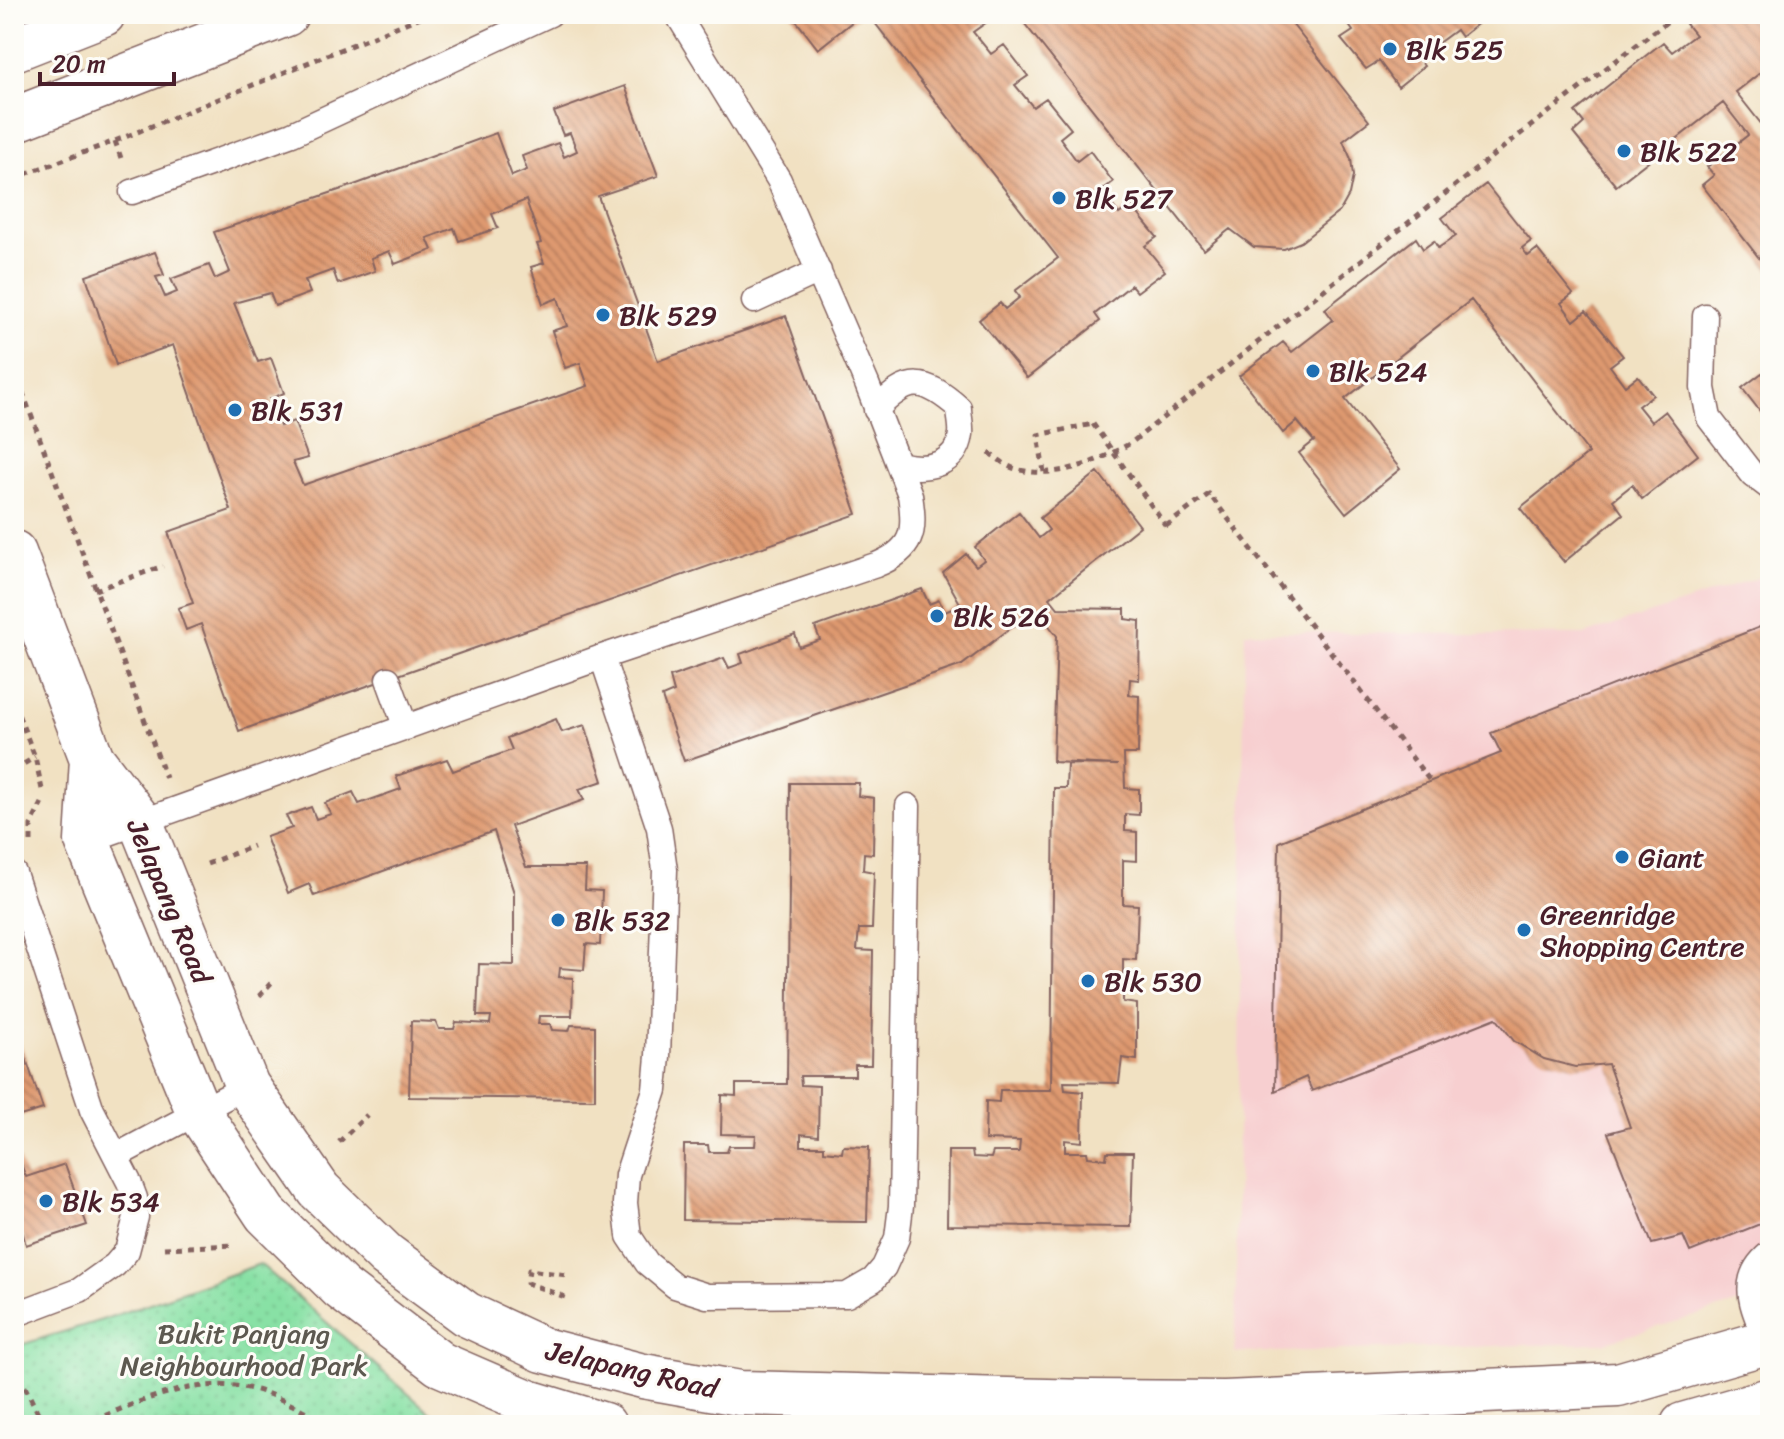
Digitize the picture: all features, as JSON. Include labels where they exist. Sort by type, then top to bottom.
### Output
[{"type":"street","points":[[14,49],[103,14]]},
{"type":"street","points":[[14,120],[286,14]]},
{"type":"street","name":"Jelapang Road","points":[[14,553],[92,759],[87,841],[198,1111],[266,1214],[341,1288],[440,1364],[528,1402],[604,1425]]},
{"type":"street","name":"Jelapang Road","points":[[92,759],[160,817],[247,1086],[319,1190],[386,1255],[466,1314],[543,1350],[643,1376],[739,1393],[1089,1402],[1184,1413],[1225,1403],[1618,1385],[1769,1345]]},
{"type":"street","points":[[1683,1425],[1770,1400]]},
{"type":"lane","points":[[132,192],[292,134],[550,14]]},
{"type":"lane","points":[[87,841],[602,657],[900,555],[906,546],[912,517],[910,495],[899,464],[779,180],[677,14]]},
{"type":"lane","points":[[754,301],[819,271]]},
{"type":"lane","points":[[1705,316],[1703,388],[1709,418],[1753,475],[1770,488]]},
{"type":"lane","points":[[876,410],[897,390],[916,384],[937,389],[959,408],[961,435],[953,453],[938,465],[917,469],[899,464]]},
{"type":"lane","points":[[602,657],[659,828],[665,870],[655,1090],[634,1147],[627,1175],[625,1203],[629,1236],[647,1263],[675,1286],[707,1296],[847,1295],[873,1280],[892,1253],[901,1206],[908,806]]},
{"type":"lane","points":[[388,679],[406,728]]},
{"type":"lane","points":[[14,873],[92,1110],[135,1198],[136,1217],[127,1251],[115,1265],[80,1290],[14,1315]]},
{"type":"lane","points":[[116,1156],[247,1086]]},
{"type":"lane","points":[[1769,1345],[1749,1286],[1759,1262],[1770,1253]]},
{"type":"path","points":[[14,178],[115,141],[428,14]]},
{"type":"path","points":[[961,435],[1014,469],[1044,472],[1099,461],[1131,443],[1519,135],[1677,14]]},
{"type":"path","points":[[115,141],[124,166]]},
{"type":"path","points":[[14,369],[95,590],[160,817],[198,868],[253,846]]},
{"type":"path","points":[[1044,472],[1038,435],[1093,424],[1166,526],[1209,494],[1431,782]]},
{"type":"path","points":[[95,590],[163,566]]},
{"type":"path","points":[[14,770],[35,757]]},
{"type":"path","points":[[346,1135],[367,1115]]},
{"type":"path","points":[[127,1251],[249,1244]]},
{"type":"path","points":[[565,1297],[527,1283],[529,1270],[566,1275]]},
{"type":"path","points":[[14,1365],[44,1425]]},
{"type":"path","points":[[83,1425],[156,1394],[211,1383],[267,1391],[317,1418],[323,1425]]},
{"type":"shaded area","points":[[1770,574],[1770,1294],[1603,1343],[1235,1353],[1245,632],[1584,635]]},
{"type":"green space","name":"Bukit Panjang Neighbourhood Park","points":[[260,1264],[444,1425],[14,1425],[14,1347],[102,1320]]},
{"type":"building","points":[[791,14],[862,14],[818,49]]},
{"type":"building","name":"Blk 527","points":[[868,14],[980,14],[987,22],[973,32],[991,54],[1004,45],[1028,76],[1015,85],[1033,107],[1046,98],[1071,129],[1060,138],[1077,161],[1090,151],[1113,182],[1101,191],[1119,214],[1131,205],[1157,237],[1145,246],[1165,271],[1137,292],[1131,285],[1095,314],[1100,321],[1027,378],[979,320],[1000,303],[1005,309],[1020,297],[1015,291],[1058,258]]},
{"type":"building","points":[[1017,14],[1284,14],[1369,121],[1343,141],[1351,159],[1353,176],[1349,195],[1340,211],[1301,242],[1284,249],[1254,247],[1230,229],[1204,250]]},
{"type":"building","name":"Blk 525","points":[[1341,14],[1490,14],[1461,37],[1456,30],[1418,58],[1424,66],[1398,87],[1379,61],[1366,69],[1341,39],[1353,31]]},
{"type":"building","name":"Blk 522","points":[[1699,14],[1770,14],[1770,65],[1736,92],[1770,135],[1770,272],[1702,185],[1714,175],[1707,167],[1748,135],[1723,103],[1616,186],[1573,133],[1584,123],[1575,112],[1663,42],[1672,52],[1695,35],[1686,24]]},
{"type":"building","points":[[625,86],[658,176],[598,196],[658,361],[786,316],[857,514],[239,731],[201,624],[186,630],[178,608],[193,603],[168,532],[231,510],[173,345],[116,365],[86,276],[155,252],[164,275],[156,277],[165,297],[177,292],[171,279],[209,265],[215,279],[230,272],[214,232],[496,133],[512,176],[527,170],[522,156],[558,143],[564,157],[577,151],[570,133],[563,135],[554,112]],"holes":[[[526,200],[541,243],[537,244],[544,263],[531,267],[543,304],[558,298],[567,326],[552,331],[565,368],[580,363],[588,386],[303,485],[293,462],[308,458],[294,421],[280,426],[270,399],[284,393],[271,358],[258,362],[234,303],[270,293],[275,306],[310,293],[305,280],[333,270],[338,284],[375,271],[371,258],[389,251],[395,264],[432,250],[427,238],[454,228],[459,241],[498,228],[492,214]]]},
{"type":"building","name":"Blk 524","points":[[1486,184],[1531,241],[1522,248],[1528,256],[1537,249],[1573,294],[1561,303],[1574,321],[1586,311],[1623,356],[1610,366],[1625,386],[1638,376],[1653,395],[1638,406],[1651,422],[1665,411],[1698,455],[1642,499],[1632,485],[1613,500],[1623,514],[1564,562],[1520,508],[1589,453],[1471,300],[1345,399],[1400,469],[1346,513],[1299,453],[1314,441],[1297,421],[1283,433],[1239,376],[1283,342],[1292,352],[1333,320],[1325,309],[1416,238],[1423,249],[1434,241],[1438,248],[1456,236],[1442,218]]},
{"type":"building","points":[[1762,373],[1766,378],[1770,375],[1770,424],[1742,388]]},
{"type":"building","points":[[1098,472],[1140,526],[1050,598],[1058,608],[1125,609],[1125,619],[1140,621],[1139,680],[1130,679],[1129,695],[1139,696],[1138,754],[1124,754],[1125,788],[1139,789],[1139,815],[1125,814],[1125,831],[1137,832],[1137,861],[1123,860],[1123,904],[1138,905],[1136,960],[1123,959],[1123,1002],[1137,1004],[1137,1060],[1122,1058],[1119,1083],[1064,1082],[1065,1090],[1083,1092],[1082,1142],[1065,1140],[1065,1152],[1087,1152],[1088,1157],[1106,1159],[1107,1152],[1133,1152],[1131,1227],[947,1225],[948,1151],[972,1151],[973,1157],[991,1158],[993,1152],[1019,1152],[1020,1141],[985,1140],[986,1101],[999,1102],[1000,1090],[1051,1090],[1054,788],[1066,788],[1067,764],[1118,765],[1053,762],[1057,636],[1036,609],[962,665],[684,761],[662,697],[674,692],[670,677],[724,658],[729,668],[743,663],[740,654],[795,634],[799,647],[820,640],[815,627],[922,589],[929,604],[939,600],[945,612],[961,605],[943,573],[966,554],[976,566],[984,560],[975,547],[1019,512],[1039,538],[1049,530],[1040,518]]},
{"type":"building","name":"Greenridge Shopping Centre","points":[[1770,623],[1770,1220],[1690,1252],[1683,1236],[1652,1244],[1608,1133],[1630,1127],[1608,1064],[1575,1067],[1544,1059],[1514,1041],[1496,1018],[1312,1091],[1306,1077],[1275,1091],[1279,842],[1501,753],[1491,733]]},
{"type":"building","name":"Blk 532","points":[[556,719],[562,732],[585,725],[603,781],[579,789],[584,800],[511,826],[526,867],[586,867],[585,890],[602,891],[600,945],[586,944],[584,970],[560,968],[559,977],[573,978],[572,1016],[539,1016],[538,1024],[550,1024],[552,1030],[569,1031],[571,1025],[595,1026],[595,1099],[409,1097],[411,1021],[436,1022],[439,1029],[454,1029],[456,1022],[490,1024],[491,1016],[477,1016],[479,964],[514,965],[514,893],[494,831],[314,896],[309,884],[288,893],[266,837],[292,828],[286,816],[311,807],[316,819],[331,814],[325,803],[353,792],[359,804],[401,789],[396,776],[447,759],[453,771],[512,750],[507,738]]},
{"type":"building","points":[[790,783],[859,783],[858,796],[874,798],[873,854],[864,853],[863,870],[874,872],[872,929],[859,929],[857,950],[873,951],[871,1065],[855,1065],[855,1076],[800,1076],[801,1085],[819,1086],[818,1136],[801,1134],[801,1146],[824,1146],[824,1151],[842,1153],[843,1146],[869,1147],[867,1222],[683,1220],[684,1145],[708,1145],[709,1152],[727,1152],[729,1146],[755,1146],[756,1135],[721,1134],[722,1095],[736,1096],[736,1084],[787,1084]]},
{"type":"building","name":"Blk 534","points":[[20,1041],[43,1109],[14,1118],[14,1043]]},
{"type":"building","name":"Blk 534","points":[[14,1146],[26,1177],[65,1164],[87,1225],[26,1245],[23,1234],[14,1237]]},
{"type":"place","name":"Blk 525","points":[[1390,49]]},
{"type":"place","name":"Blk 522","points":[[1624,151]]},
{"type":"place","name":"Blk 527","points":[[1059,198]]},
{"type":"place","name":"Blk 529","points":[[603,315]]},
{"type":"place","name":"Blk 524","points":[[1313,371]]},
{"type":"place","name":"Blk 531","points":[[235,410]]},
{"type":"place","name":"Blk 526","points":[[937,616]]},
{"type":"place","name":"Giant","points":[[1622,857]]},
{"type":"place","name":"Blk 532","points":[[558,920]]},
{"type":"place","name":"Greenridge Shopping Centre","points":[[1524,930]]},
{"type":"place","name":"Blk 530","points":[[1088,981]]},
{"type":"place","name":"Blk 534","points":[[46,1201]]}]
